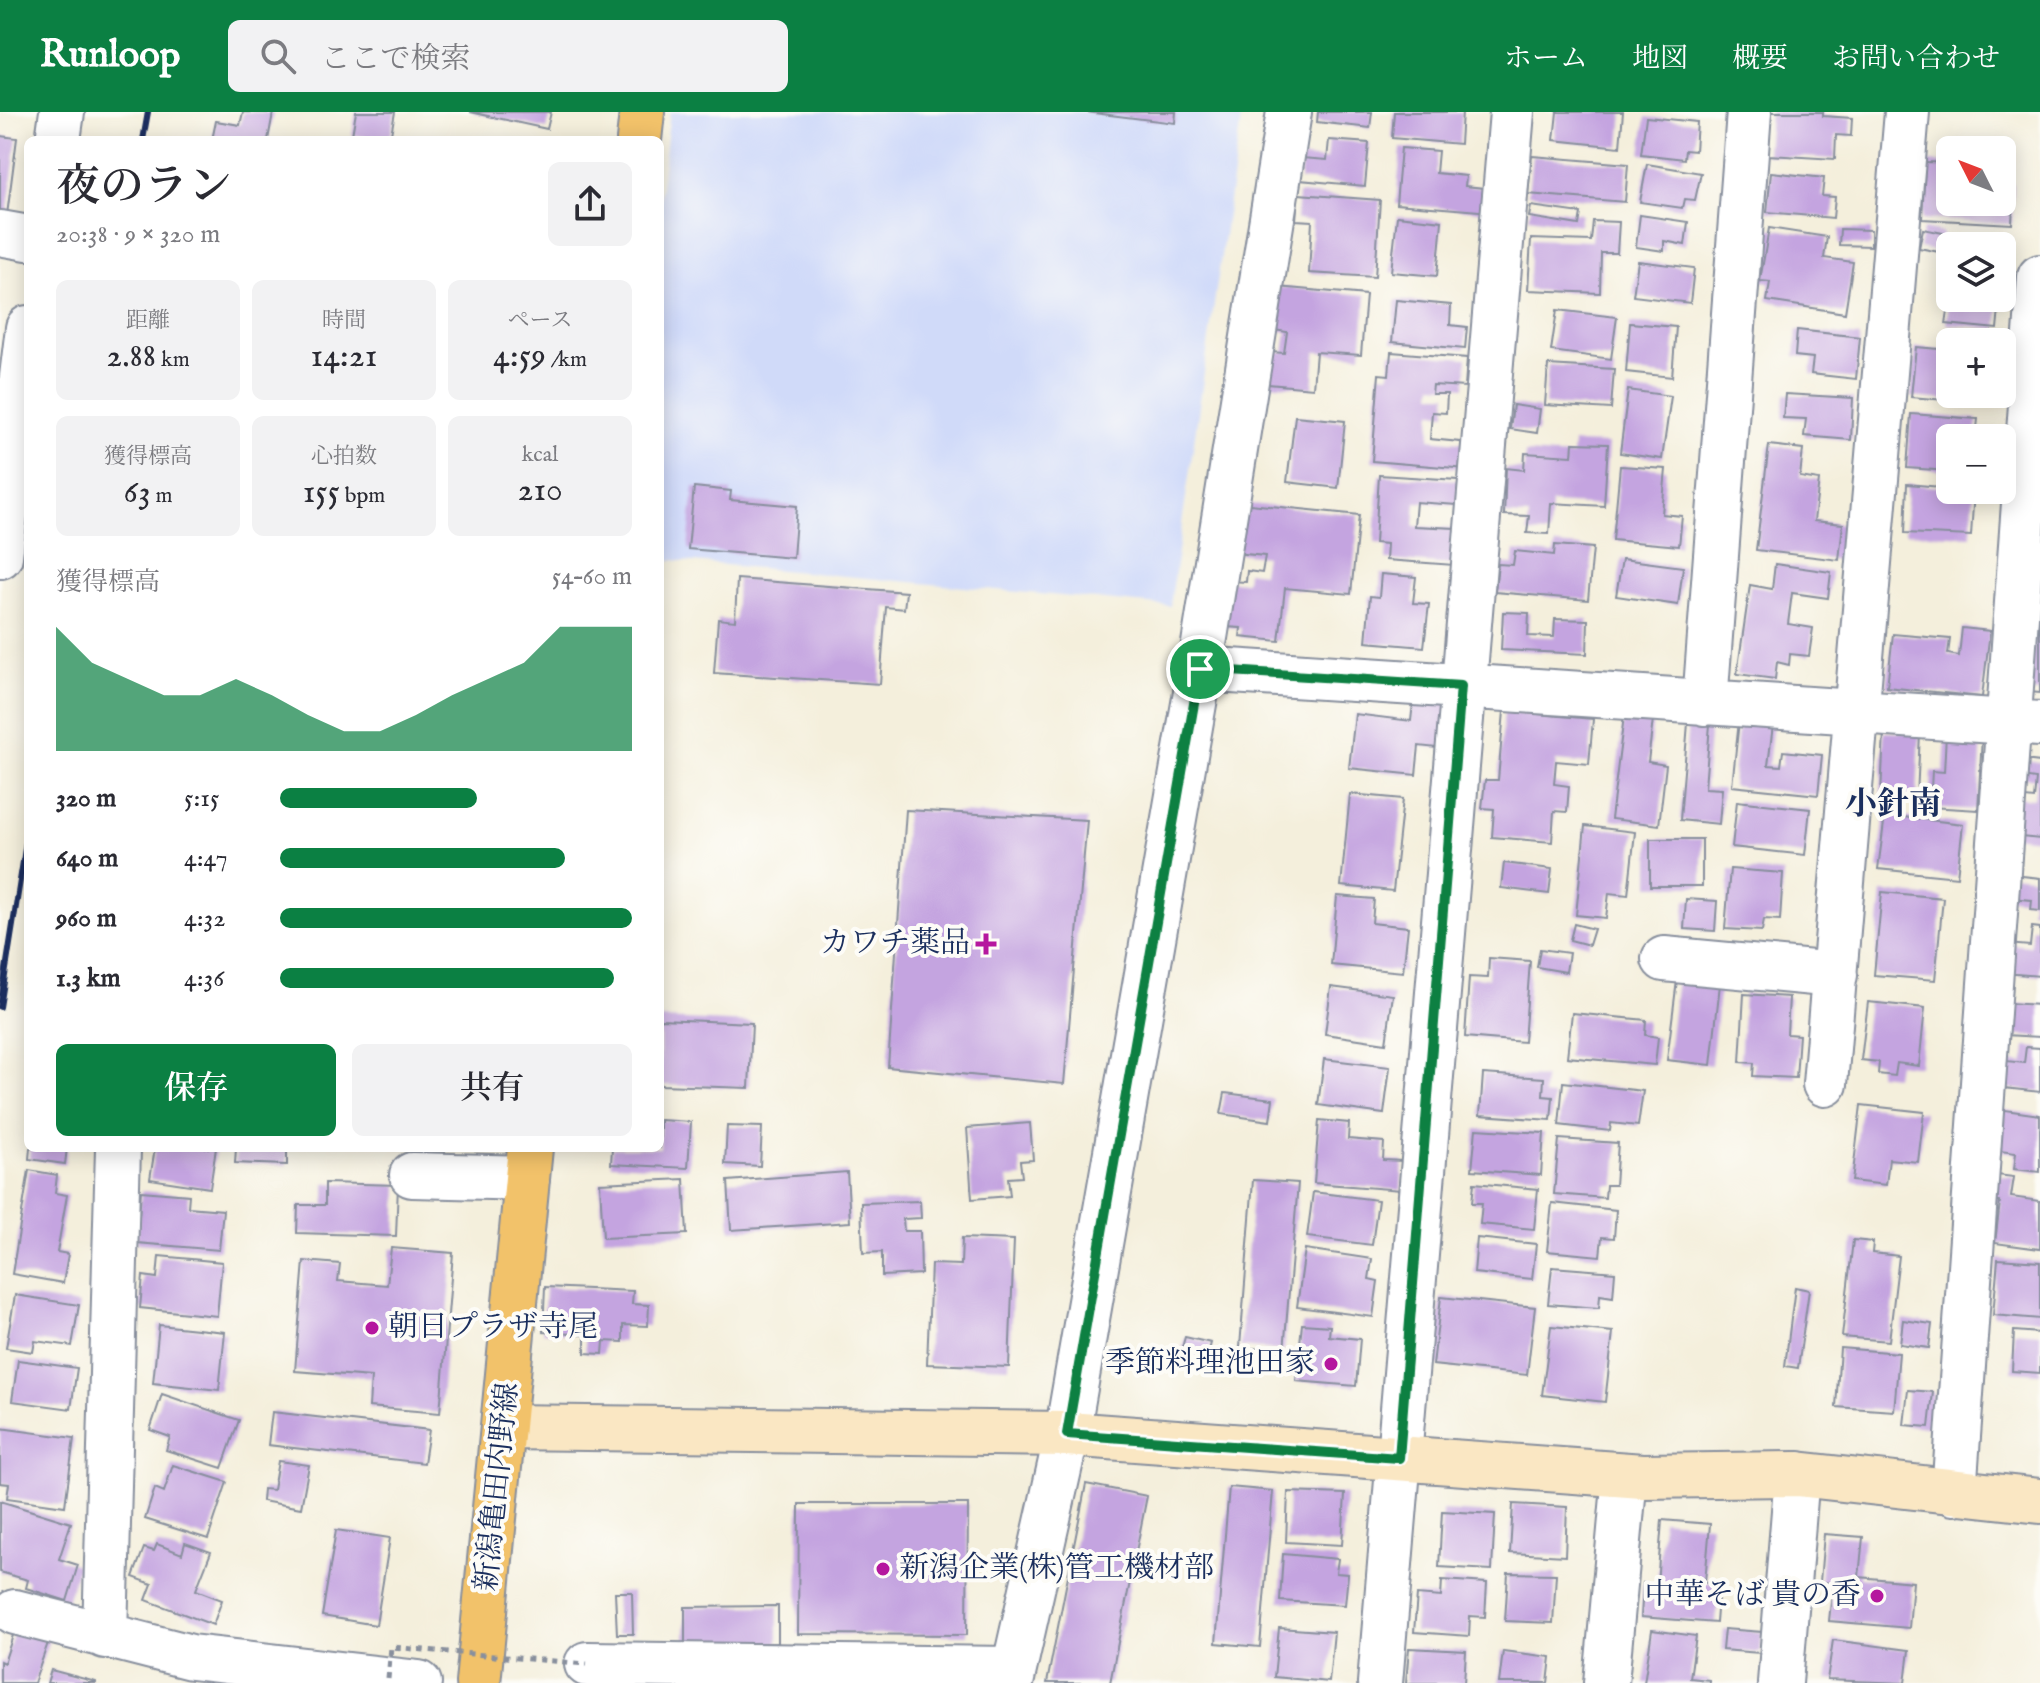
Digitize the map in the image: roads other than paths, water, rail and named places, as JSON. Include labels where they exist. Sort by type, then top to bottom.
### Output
[{"type":"main road","points":[[639,136],[642,112]]},
{"type":"main road","name":"新潟亀田内野線","points":[[478,1683],[528,1163]]},
{"type":"street","points":[[59,136],[62,112]]},
{"type":"street","points":[[587,1664],[1012,1676],[1067,1434],[1200,669],[1289,112]]},
{"type":"street","points":[[1380,1683],[1461,686],[1512,112]]},
{"type":"street","points":[[1705,703],[1749,112]]},
{"type":"street","points":[[1825,1084],[1859,713],[1907,112]]},
{"type":"street","points":[[0,233],[24,237]]},
{"type":"street","points":[[1954,1493],[2023,723],[2040,277]]},
{"type":"street","points":[[0,552],[10,369],[24,337]]},
{"type":"street","points":[[1200,669],[2023,723]]},
{"type":"street","points":[[1664,959],[1835,975]]},
{"type":"street","points":[[105,1636],[118,1152]]},
{"type":"street","points":[[412,1175],[528,1163]]},
{"type":"street","points":[[504,1427],[1067,1434],[1625,1475],[1797,1474],[2040,1501]]},
{"type":"street","points":[[1780,1683],[1797,1474]]},
{"type":"street","points":[[1606,1683],[1625,1475]]},
{"type":"street","points":[[15,1612],[191,1657],[403,1681]]},
{"type":"railway","points":[[144,136],[148,112]]},
{"type":"railway","points":[[0,1007],[24,855]]},
{"type":"place","name":"カワチ薬品","points":[[986,944]]},
{"type":"place","name":"朝日プラザ寺尾","points":[[372,1328]]},
{"type":"place","name":"季節料理池田家","points":[[1331,1364]]},
{"type":"place","name":"新潟企業(株)管工機材部","points":[[883,1569]]},
{"type":"place","name":"中華そば 貴の香","points":[[1877,1596]]},
{"type":"district","name":"小針南","points":[[1893,805]]}]
